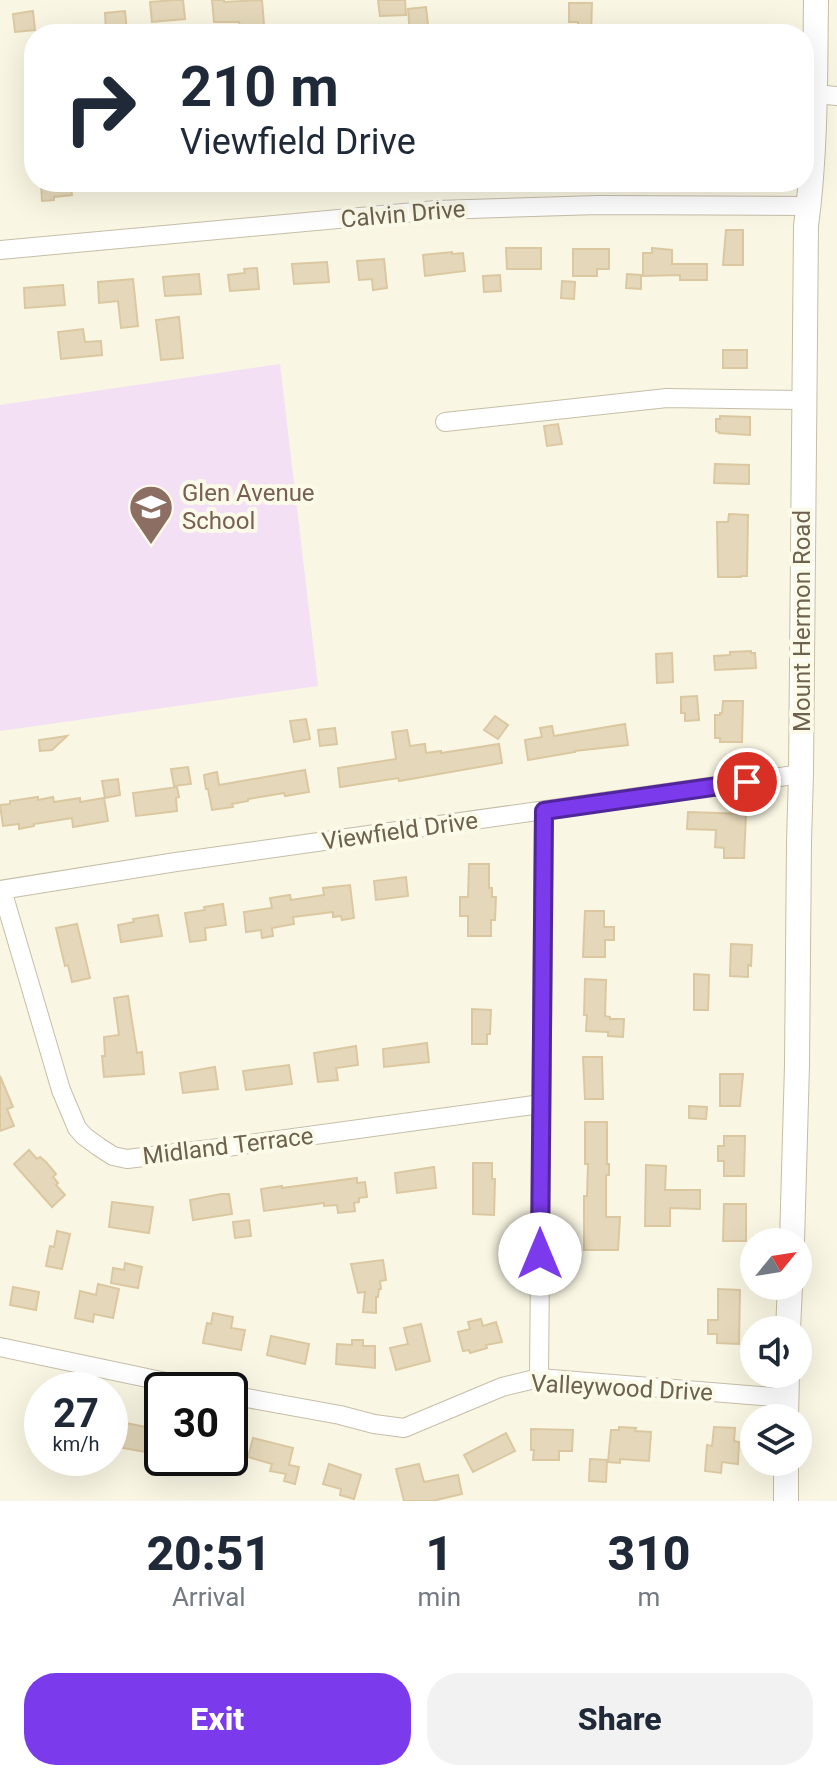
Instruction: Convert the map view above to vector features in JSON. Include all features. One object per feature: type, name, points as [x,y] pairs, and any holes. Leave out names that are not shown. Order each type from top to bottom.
[{"type":"main road","name":"Mount Hermon Road","points":[[814,169],[826,95],[816,0]]},
{"type":"main road","name":"Mount Hermon Road","points":[[792,1228],[801,774],[806,226],[810,192]]},
{"type":"main road","points":[[786,1476],[786,1501]]},
{"type":"street","name":"Calvin Drive","points":[[0,250],[436,210],[539,206],[808,206]]},
{"type":"street","points":[[445,422],[667,398],[803,400]]},
{"type":"street","name":"Viewfield Drive","points":[[1,890],[176,862],[801,774]]},
{"type":"street","points":[[539,1378],[544,811]]},
{"type":"street","name":"Midland Terrace","points":[[1,890],[61,1090],[77,1128],[113,1156],[127,1159],[227,1147],[541,1104]]},
{"type":"street","points":[[0,1347],[144,1377]]},
{"type":"street","name":"Valleywood Drive","points":[[248,1398],[404,1428],[502,1387],[539,1378],[786,1397]]},
{"type":"shaded area","name":"Glen Avenue School","points":[[280,364],[318,686],[0,731],[0,405]]},
{"type":"building","points":[[183,0],[185,19],[152,22],[150,2]]},
{"type":"building","points":[[212,0],[262,0],[264,24],[214,22]]},
{"type":"building","points":[[378,0],[405,0],[406,15],[380,16]]},
{"type":"building","points":[[569,3],[592,3],[591,24],[569,22]]},
{"type":"building","points":[[426,7],[428,24],[409,24],[408,9]]},
{"type":"building","points":[[33,11],[34,24],[24,24],[24,31],[15,32],[13,14]]},
{"type":"building","points":[[125,11],[126,24],[106,24],[105,13]]},
{"type":"building","points":[[42,192],[72,192],[72,195],[42,201]]},
{"type":"building","points":[[726,230],[743,230],[743,265],[723,265]]},
{"type":"building","points":[[506,248],[541,248],[541,269],[507,269]]},
{"type":"building","points":[[652,248],[672,250],[672,264],[707,264],[707,280],[680,280],[680,275],[643,276],[643,253],[652,253]]},
{"type":"building","points":[[573,249],[609,249],[609,269],[597,269],[597,276],[573,276]]},
{"type":"building","points":[[463,253],[465,271],[425,276],[423,255]]},
{"type":"building","points":[[384,259],[387,288],[373,290],[372,279],[359,280],[357,261]]},
{"type":"building","points":[[327,262],[329,282],[294,284],[292,264]]},
{"type":"building","points":[[257,268],[259,289],[230,291],[228,275]]},
{"type":"building","points":[[199,274],[201,294],[165,296],[163,277]]},
{"type":"building","points":[[627,274],[641,275],[641,289],[626,288]]},
{"type":"building","points":[[500,275],[501,291],[484,292],[483,276]]},
{"type":"building","points":[[133,279],[138,326],[121,328],[118,301],[99,303],[98,282]]},
{"type":"building","points":[[562,281],[575,282],[574,299],[561,298]]},
{"type":"building","points":[[63,285],[65,305],[25,308],[24,288]]},
{"type":"building","points":[[179,317],[183,358],[161,360],[156,320]]},
{"type":"building","points":[[83,329],[85,342],[101,341],[102,355],[61,359],[58,332]]},
{"type":"building","points":[[723,350],[747,350],[747,368],[723,368]]},
{"type":"building","points":[[720,416],[750,417],[750,435],[719,433],[716,431],[716,419]]},
{"type":"building","points":[[558,424],[562,444],[547,446],[544,426]]},
{"type":"building","points":[[715,464],[749,465],[749,484],[714,483]]},
{"type":"building","points":[[729,514],[748,515],[747,576],[718,577],[717,522],[728,522]]},
{"type":"building","points":[[672,653],[673,682],[657,683],[656,654]]},
{"type":"building","points":[[755,653],[756,668],[715,670],[714,656]]},
{"type":"building","points":[[697,696],[699,720],[685,721],[685,713],[681,713],[681,697]]},
{"type":"building","points":[[723,701],[743,701],[742,742],[720,742],[720,738],[715,738],[715,715],[722,713]]},
{"type":"building","points":[[495,716],[508,725],[498,739],[484,730]]},
{"type":"building","points":[[306,719],[310,739],[294,742],[290,721]]},
{"type":"building","points":[[625,724],[628,745],[528,760],[525,740],[542,737],[540,728],[552,726],[554,736]]},
{"type":"building","points":[[335,728],[337,744],[320,746],[318,730]]},
{"type":"building","points":[[407,730],[410,746],[425,744],[426,753],[499,744],[502,763],[399,781],[398,778],[340,787],[338,768],[396,759],[392,732]]},
{"type":"building","points":[[67,736],[52,750],[40,751],[39,740]]},
{"type":"building","points":[[188,767],[191,784],[174,786],[171,769]]},
{"type":"building","points":[[305,770],[309,792],[248,799],[232,804],[233,807],[212,810],[204,775],[217,772],[219,785]]},
{"type":"building","points":[[118,779],[120,795],[105,798],[102,781]]},
{"type":"building","points":[[177,787],[177,811],[136,816],[133,793]]},
{"type":"building","points":[[38,797],[38,800],[53,797],[54,802],[104,798],[108,821],[73,827],[72,818],[19,829],[19,824],[3,826],[0,805]]},
{"type":"building","points":[[688,812],[746,814],[744,858],[724,858],[724,848],[715,847],[716,830],[687,829]]},
{"type":"building","points":[[469,864],[489,864],[489,888],[492,888],[492,897],[496,897],[491,936],[468,936],[468,916],[460,916],[460,897],[468,897]]},
{"type":"building","points":[[406,877],[408,896],[376,900],[374,881]]},
{"type":"building","points":[[350,885],[354,918],[342,920],[341,916],[333,917],[333,912],[293,917],[294,924],[272,928],[273,936],[262,938],[261,930],[246,932],[244,912],[272,908],[270,898],[290,895],[291,900],[324,895],[323,888]]},
{"type":"building","points":[[223,904],[226,925],[205,928],[206,940],[190,942],[185,913]]},
{"type":"building","points":[[585,911],[604,911],[604,927],[614,927],[614,940],[605,940],[605,957],[583,957]]},
{"type":"building","points":[[158,915],[162,936],[121,942],[118,925]]},
{"type":"building","points":[[77,924],[90,978],[72,982],[56,928]]},
{"type":"building","points":[[731,944],[752,945],[748,977],[730,976]]},
{"type":"building","points":[[694,974],[709,975],[708,1010],[694,1010]]},
{"type":"building","points":[[585,979],[606,980],[605,1016],[624,1019],[623,1037],[608,1036],[608,1032],[586,1031]]},
{"type":"building","points":[[128,996],[137,1053],[142,1052],[144,1074],[104,1077],[104,1037],[119,1035],[114,998]]},
{"type":"building","points":[[472,1009],[491,1010],[487,1044],[472,1044]]},
{"type":"building","points":[[427,1043],[429,1062],[384,1067],[383,1049]]},
{"type":"building","points":[[356,1046],[358,1065],[336,1068],[338,1080],[318,1082],[314,1053]]},
{"type":"building","points":[[583,1057],[602,1057],[603,1099],[585,1099]]},
{"type":"building","points":[[289,1065],[292,1084],[246,1090],[243,1071]]},
{"type":"building","points":[[215,1067],[218,1089],[183,1093],[180,1073]]},
{"type":"building","points":[[720,1074],[743,1074],[740,1106],[720,1106]]},
{"type":"building","points":[[0,1076],[13,1107],[7,1109],[14,1126],[0,1131]]},
{"type":"building","points":[[689,1106],[707,1107],[706,1119],[689,1118]]},
{"type":"building","points":[[585,1122],[607,1122],[609,1175],[606,1175],[606,1217],[620,1217],[618,1250],[584,1250],[584,1196],[587,1196],[588,1164],[585,1164]]},
{"type":"building","points":[[724,1136],[745,1136],[744,1176],[724,1176],[724,1161],[718,1161],[718,1146],[724,1146]]},
{"type":"building","points":[[29,1150],[56,1174],[53,1177],[58,1183],[56,1185],[65,1195],[52,1207],[14,1164]]},
{"type":"building","points":[[473,1163],[492,1163],[494,1215],[473,1214]]},
{"type":"building","points":[[646,1165],[666,1166],[665,1190],[700,1190],[700,1209],[670,1208],[670,1226],[645,1226]]},
{"type":"building","points":[[434,1167],[436,1188],[397,1193],[395,1173]]},
{"type":"building","points":[[357,1178],[357,1183],[365,1182],[367,1197],[359,1198],[359,1202],[354,1203],[355,1211],[338,1213],[337,1205],[324,1206],[324,1203],[264,1211],[261,1189]]},
{"type":"building","points":[[229,1194],[232,1214],[193,1220],[190,1200]]},
{"type":"building","points":[[112,1202],[153,1207],[149,1233],[109,1227]]},
{"type":"building","points":[[724,1204],[746,1204],[746,1228],[740,1228],[740,1241],[723,1241]]},
{"type":"building","points":[[249,1220],[251,1236],[235,1238],[233,1222]]},
{"type":"building","points":[[57,1231],[70,1234],[62,1269],[46,1266]]},
{"type":"building","points":[[383,1260],[386,1280],[380,1281],[376,1313],[363,1312],[365,1292],[358,1293],[351,1264]]},
{"type":"building","points":[[125,1263],[142,1267],[138,1288],[111,1283],[113,1268],[124,1270]]},
{"type":"building","points":[[98,1284],[119,1289],[113,1318],[94,1314],[93,1322],[75,1318],[80,1291],[96,1295]]},
{"type":"building","points":[[13,1287],[39,1292],[36,1310],[10,1305]]},
{"type":"building","points":[[718,1289],[740,1290],[739,1344],[717,1343],[717,1334],[708,1334],[708,1320],[718,1320]]},
{"type":"building","points":[[213,1313],[233,1317],[231,1328],[245,1330],[241,1350],[203,1343],[207,1323],[211,1324]]},
{"type":"building","points":[[481,1319],[483,1326],[496,1322],[502,1342],[470,1353],[469,1350],[463,1351],[458,1332],[470,1329],[468,1322]]},
{"type":"building","points":[[421,1324],[430,1361],[396,1370],[390,1348],[408,1344],[404,1328]]},
{"type":"building","points":[[271,1336],[309,1344],[305,1364],[267,1355]]},
{"type":"building","points":[[352,1340],[363,1340],[363,1346],[375,1346],[375,1368],[336,1364],[337,1344],[352,1345]]},
{"type":"building","points":[[128,1423],[144,1427],[144,1452],[128,1449]]},
{"type":"building","points":[[619,1427],[651,1432],[649,1461],[620,1459],[620,1463],[608,1462],[611,1430],[619,1430]]},
{"type":"building","points":[[714,1427],[735,1428],[734,1441],[739,1442],[738,1464],[722,1462],[721,1473],[705,1471],[707,1445],[712,1446]]},
{"type":"building","points":[[531,1429],[573,1430],[572,1451],[559,1451],[559,1460],[533,1460]]},
{"type":"building","points":[[506,1433],[515,1451],[473,1472],[464,1455]]},
{"type":"building","points":[[253,1438],[293,1448],[289,1465],[299,1467],[295,1484],[284,1481],[286,1474],[270,1471],[272,1464],[248,1457]]},
{"type":"building","points":[[590,1459],[607,1460],[606,1482],[589,1481]]},
{"type":"building","points":[[329,1464],[361,1475],[354,1499],[340,1495],[341,1489],[323,1484]]},
{"type":"building","points":[[419,1464],[424,1482],[458,1475],[462,1494],[432,1501],[404,1501],[396,1469]]},
{"type":"place","name":"Glen Avenue School","points":[[151,546]]},
{"type":"route","points":[[540,1254],[544,811],[747,782]]}]
